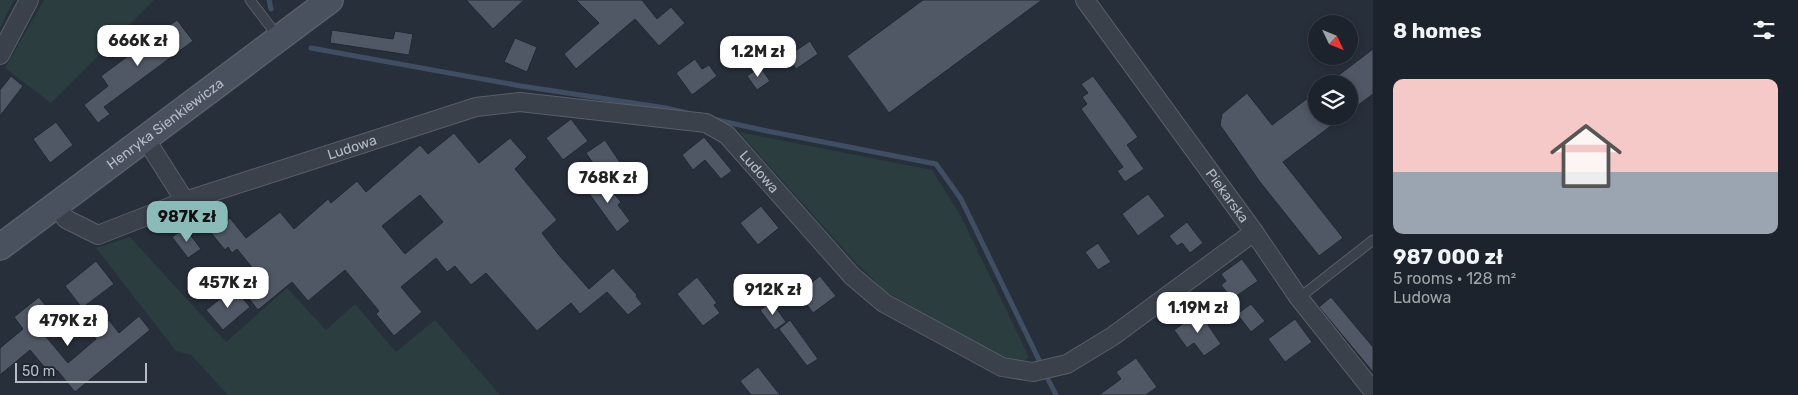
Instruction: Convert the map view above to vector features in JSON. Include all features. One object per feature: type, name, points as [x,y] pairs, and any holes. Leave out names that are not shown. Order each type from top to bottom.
[{"type":"main road","name":"Henryka Sienkiewicza","points":[[0,246],[330,0]]},
{"type":"street","points":[[0,55],[29,0]]},
{"type":"street","name":"Piekarska","points":[[1085,0],[1254,232],[1299,298],[1373,391]]},
{"type":"street","name":"Ludowa","points":[[56,204],[66,219],[98,234],[185,201],[476,107],[520,102],[706,123],[728,135],[852,276],[884,303],[1002,367],[1033,372],[1067,364],[1114,336],[1254,232]]},
{"type":"street","points":[[145,138],[185,201]]},
{"type":"lane","points":[[250,0],[279,38]]},
{"type":"lane","points":[[1299,298],[1373,240]]},
{"type":"shaded area","points":[[0,0],[14,0],[0,28]]},
{"type":"shaded area","points":[[44,0],[154,0],[51,103],[5,68]]},
{"type":"shaded area","points":[[739,132],[932,170],[961,216],[1029,357],[1023,362],[1001,358],[885,291],[857,264]]},
{"type":"shaded area","points":[[130,237],[226,342],[287,288],[326,330],[355,304],[396,352],[435,320],[500,395],[228,395],[191,355],[176,351],[96,248]]},
{"type":"building","points":[[466,0],[524,0],[493,29]]},
{"type":"building","points":[[576,0],[642,0],[657,19],[671,7],[685,23],[659,46],[635,19],[576,69],[564,54],[599,23]]},
{"type":"building","points":[[923,0],[1042,0],[889,113],[847,56]]},
{"type":"building","points":[[177,20],[193,41],[104,107],[110,114],[98,123],[84,105],[108,86],[101,76]]},
{"type":"building","points":[[332,30],[393,39],[395,31],[413,34],[409,55],[330,43]]},
{"type":"building","points":[[515,38],[537,47],[527,72],[504,62]]},
{"type":"building","points":[[810,41],[818,54],[796,69],[788,56]]},
{"type":"building","points":[[1373,49],[1373,94],[1358,105],[1358,75],[1339,75],[1352,65],[1358,65],[1358,60]]},
{"type":"building","points":[[695,59],[702,69],[709,65],[717,76],[692,95],[676,73]]},
{"type":"building","points":[[760,67],[770,81],[757,90],[747,76]]},
{"type":"building","points":[[11,76],[23,86],[0,116],[0,90]]},
{"type":"building","points":[[1093,76],[1138,137],[1127,145],[1144,169],[1125,182],[1117,171],[1123,167],[1081,109],[1087,104],[1082,97],[1088,93],[1081,84]]},
{"type":"building","points":[[1247,93],[1272,125],[1308,98],[1308,125],[1332,125],[1283,162],[1343,238],[1319,256],[1260,182],[1220,125],[1222,114]]},
{"type":"building","points":[[571,119],[588,141],[563,160],[546,138]]},
{"type":"building","points":[[56,122],[73,145],[50,163],[33,139]]},
{"type":"building","points":[[454,133],[479,163],[510,138],[527,157],[515,169],[557,220],[542,233],[558,254],[589,289],[613,268],[637,295],[642,304],[628,315],[607,292],[580,314],[571,303],[537,331],[486,273],[471,285],[455,266],[447,272],[436,258],[401,287],[422,312],[394,336],[376,314],[379,311],[345,270],[308,301],[292,282],[258,310],[246,295],[263,281],[237,249],[232,253],[228,247],[225,250],[211,233],[230,218],[246,238],[280,212],[294,229],[328,199],[331,203],[357,181],[366,192],[420,145],[428,154]],"holes":[[[420,195],[443,222],[405,254],[382,226]]]},
{"type":"building","points":[[704,137],[732,171],[721,179],[705,160],[693,170],[682,155]]},
{"type":"building","points":[[605,140],[625,170],[607,183],[586,153]]},
{"type":"building","points":[[600,177],[621,202],[618,205],[630,221],[617,232],[585,188]]},
{"type":"building","points":[[1148,194],[1165,216],[1138,236],[1122,214]]},
{"type":"building","points":[[761,206],[779,228],[758,245],[740,223]]},
{"type":"building","points":[[1187,222],[1203,243],[1190,253],[1182,243],[1177,246],[1169,236]]},
{"type":"building","points":[[185,228],[201,249],[188,258],[172,237]]},
{"type":"building","points":[[1098,243],[1111,262],[1098,270],[1085,252]]},
{"type":"building","points":[[1242,259],[1258,281],[1232,299],[1221,285],[1226,281],[1221,274]]},
{"type":"building","points":[[96,261],[114,284],[82,308],[65,286]]},
{"type":"building","points":[[820,276],[836,296],[813,313],[805,302],[809,299],[802,290]]},
{"type":"building","points":[[697,277],[717,303],[714,305],[720,313],[703,326],[677,294]]},
{"type":"building","points":[[234,288],[250,307],[223,330],[206,310]]},
{"type":"building","points":[[39,297],[52,314],[37,326],[68,363],[96,339],[92,334],[109,320],[119,333],[139,316],[150,330],[75,392],[57,370],[51,375],[30,350],[0,375],[0,348],[23,329],[14,317]]},
{"type":"building","points":[[1331,297],[1373,347],[1373,372],[1319,307]]},
{"type":"building","points":[[772,302],[786,322],[775,330],[760,310]]},
{"type":"building","points":[[1251,304],[1265,321],[1251,332],[1237,314]]},
{"type":"building","points":[[1202,310],[1211,323],[1208,325],[1221,344],[1204,356],[1194,343],[1187,348],[1174,330]]},
{"type":"building","points":[[1295,319],[1312,342],[1285,362],[1268,339]]},
{"type":"building","points":[[790,320],[818,359],[807,366],[779,329]]},
{"type":"building","points":[[1136,358],[1157,387],[1146,395],[1099,395],[1121,379],[1116,372]]},
{"type":"building","points":[[758,367],[780,395],[751,395],[740,381]]},
{"type":"waterway","points":[[269,0],[271,9]]},
{"type":"waterway","points":[[311,48],[521,86],[666,108],[687,113]]},
{"type":"waterway","points":[[712,119],[936,164],[961,199],[1039,360]]},
{"type":"waterway","points":[[1048,379],[1056,395]]}]
